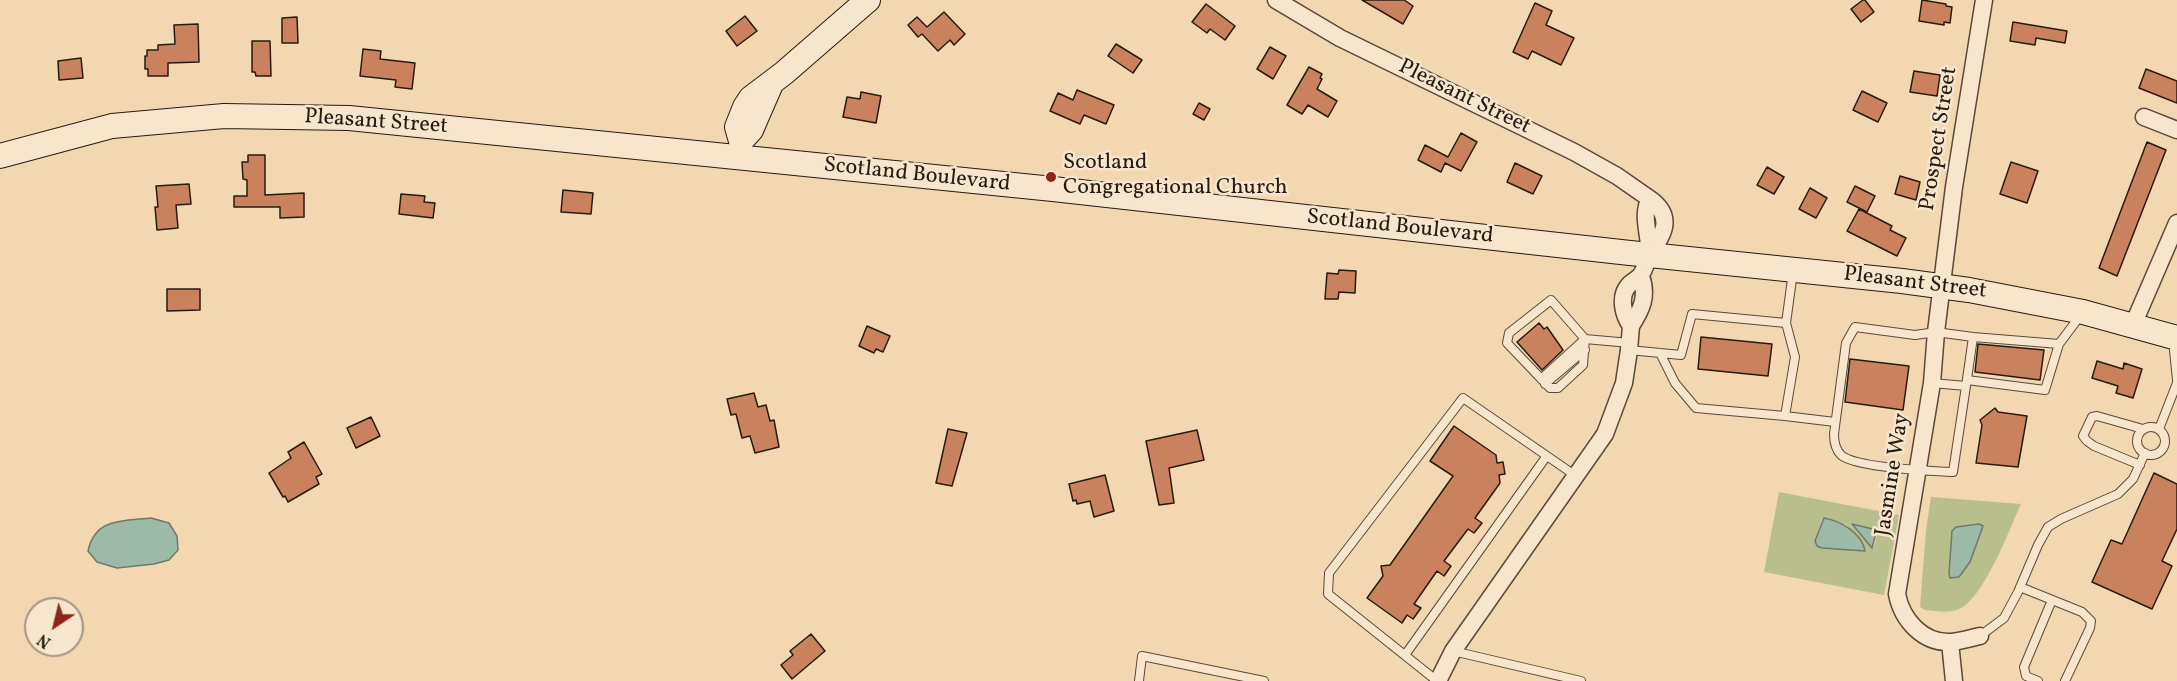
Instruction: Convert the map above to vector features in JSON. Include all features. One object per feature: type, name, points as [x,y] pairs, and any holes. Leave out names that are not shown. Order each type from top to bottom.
[{"type":"main road","points":[[739,150],[737,127],[745,107],[759,90],[771,84],[868,0]]},
{"type":"main road","name":"Pleasant Street","points":[[0,156],[111,126],[224,116],[349,118],[739,150]]},
{"type":"main road","name":"Scotland Boulevard","points":[[739,150],[1645,266]]},
{"type":"main road","name":"Pleasant Street","points":[[1645,266],[1793,270],[1942,286],[2083,312],[2175,337]]},
{"type":"street","name":"Pleasant Street","points":[[1276,0],[1340,38],[1581,156],[1617,176],[1657,204],[1663,213],[1664,233],[1645,266]]},
{"type":"street","name":"Prospect Street","points":[[1942,286],[1954,187],[1984,0]]},
{"type":"street","points":[[2144,117],[2177,130]]},
{"type":"street","points":[[2133,325],[2177,223]]},
{"type":"street","points":[[1438,681],[1453,651],[1605,434],[1624,383],[1630,340],[1624,314],[1624,295],[1628,286],[1645,266]]},
{"type":"street","name":"Jasmine Way","points":[[1942,286],[1932,383],[1898,594],[1899,605],[1911,625],[1922,634],[1935,639],[1950,642],[1980,636]]},
{"type":"street","points":[[1950,642],[1954,681]]},
{"type":"lane","points":[[1785,416],[1795,357],[1786,323],[1793,270]]},
{"type":"lane","points":[[1551,300],[1585,339],[1583,365],[1558,388],[1550,388],[1507,343],[1509,333],[1551,300]]},
{"type":"lane","points":[[1932,383],[1967,383],[2045,390],[2059,344],[2083,312]]},
{"type":"lane","points":[[1543,381],[1585,339],[1630,340],[1660,353],[1681,355],[1692,314],[1786,323]]},
{"type":"lane","points":[[1973,337],[1953,472],[1918,471],[1850,461],[1840,454],[1834,443],[1835,422],[1846,343],[1855,327],[1916,335],[1936,332],[2059,344]]},
{"type":"lane","points":[[2159,429],[2177,382],[2175,337]]},
{"type":"lane","points":[[1660,353],[1675,383],[1696,408],[1835,422]]},
{"type":"lane","points":[[1438,681],[1328,594],[1329,573],[1463,399],[1576,476]]},
{"type":"lane","points":[[2140,465],[2094,446],[2083,436],[2092,417],[2097,416],[2143,429],[2154,427],[2163,434],[2165,441],[2158,453],[2145,453],[2139,448],[2138,435],[2143,429]]},
{"type":"lane","points":[[1980,636],[2004,618],[2048,527],[2118,494],[2129,485],[2145,453]]},
{"type":"lane","points":[[1405,656],[1546,457]]},
{"type":"lane","points":[[2020,587],[2082,612],[2091,621],[2090,628],[2065,681]]},
{"type":"lane","points":[[2038,681],[2026,676],[2024,668],[2052,600]]},
{"type":"lane","points":[[1453,651],[1581,681]]},
{"type":"lane","points":[[1139,681],[1142,656],[1264,681]]},
{"type":"green space","points":[[1779,492],[1899,515],[1884,595],[1764,572]],"holes":[[[1827,518],[1847,525],[1864,551],[1817,546],[1815,541],[1822,520]],[[1852,524],[1878,532],[1874,547],[1871,547]]]},
{"type":"green space","points":[[1931,497],[2021,504],[2003,545],[1979,590],[1970,601],[1957,610],[1948,612],[1925,610],[1920,607]],"holes":[[[1979,524],[1949,573],[1950,554],[1956,527]]]},
{"type":"shaded area","points":[[151,518],[169,523],[177,536],[178,550],[169,560],[117,568],[97,562],[88,551],[97,532],[103,527],[120,521]]},
{"type":"shaded area","points":[[1824,518],[1837,522],[1855,533],[1865,551],[1817,546],[1815,541]]},
{"type":"shaded area","points":[[1852,524],[1877,530],[1872,548]]},
{"type":"shaded area","points":[[1979,524],[1983,526],[1970,562],[1959,577],[1950,578],[1952,531],[1956,527]]},
{"type":"building","points":[[1362,0],[1404,0],[1413,6],[1403,24]]},
{"type":"building","points":[[1863,0],[1874,12],[1861,22],[1851,9]]},
{"type":"building","points":[[1922,0],[1952,7],[1950,23],[1944,22],[1944,25],[1919,21]]},
{"type":"building","points":[[1535,3],[1552,11],[1546,25],[1574,38],[1561,65],[1532,51],[1528,59],[1513,52]]},
{"type":"building","points":[[1206,4],[1235,26],[1225,40],[1210,29],[1207,33],[1192,22]]},
{"type":"building","points":[[944,12],[965,34],[954,45],[950,40],[938,51],[922,34],[918,37],[908,25],[917,17],[927,27]]},
{"type":"building","points":[[745,16],[757,31],[737,46],[726,31]]},
{"type":"building","points":[[297,17],[298,43],[282,43],[282,18]]},
{"type":"building","points":[[2013,22],[2067,31],[2065,43],[2036,38],[2035,45],[2010,41]]},
{"type":"building","points":[[198,24],[199,62],[168,63],[168,76],[148,76],[148,69],[145,69],[147,50],[158,50],[158,45],[175,44],[174,25]]},
{"type":"building","points":[[252,41],[270,41],[271,76],[256,76],[255,72],[252,72]]},
{"type":"building","points":[[1116,44],[1142,60],[1133,73],[1108,56]]},
{"type":"building","points":[[1270,47],[1286,56],[1273,79],[1257,69]]},
{"type":"building","points":[[363,49],[381,51],[380,59],[415,63],[412,89],[395,87],[396,80],[360,76]]},
{"type":"building","points":[[81,58],[83,78],[59,80],[58,61]]},
{"type":"building","points":[[1309,67],[1322,74],[1317,89],[1337,101],[1328,117],[1308,105],[1302,114],[1287,105]]},
{"type":"building","points":[[2146,69],[2177,81],[2177,103],[2139,88]]},
{"type":"building","points":[[1914,71],[1940,75],[1937,96],[1910,92]]},
{"type":"building","points":[[1077,90],[1114,105],[1106,124],[1084,115],[1080,124],[1050,111],[1058,93],[1073,100]]},
{"type":"building","points":[[1862,91],[1887,103],[1878,122],[1853,110]]},
{"type":"building","points":[[861,92],[881,96],[876,123],[843,117],[847,97],[860,99]]},
{"type":"building","points":[[1199,103],[1210,109],[1204,120],[1193,114]]},
{"type":"building","points":[[1461,133],[1477,142],[1461,171],[1445,163],[1441,172],[1418,160],[1425,145],[1448,157]]},
{"type":"building","points":[[2147,142],[2166,150],[2117,276],[2099,268]]},
{"type":"building","points":[[248,155],[265,155],[265,195],[304,193],[304,217],[280,218],[280,207],[234,207],[234,196],[247,196],[247,180],[243,179],[242,162],[248,162]]},
{"type":"building","points":[[2011,162],[2038,171],[2027,203],[2000,194]]},
{"type":"building","points":[[1515,163],[1542,176],[1533,194],[1507,182]]},
{"type":"building","points":[[1767,167],[1784,177],[1774,194],[1757,185]]},
{"type":"building","points":[[1900,176],[1920,182],[1916,200],[1895,194]]},
{"type":"building","points":[[189,184],[191,204],[176,205],[178,228],[157,230],[156,186]]},
{"type":"building","points":[[1855,186],[1875,196],[1867,212],[1847,202]]},
{"type":"building","points":[[1810,188],[1827,198],[1816,218],[1799,209]]},
{"type":"building","points":[[563,190],[593,193],[591,214],[561,212]]},
{"type":"building","points":[[401,194],[425,196],[424,202],[435,203],[433,218],[399,214]]},
{"type":"building","points":[[1859,209],[1892,226],[1890,230],[1906,238],[1897,256],[1847,231]]},
{"type":"building","points":[[1339,270],[1356,271],[1355,293],[1339,292],[1338,299],[1325,299],[1327,273],[1338,274]]},
{"type":"building","points":[[167,289],[200,289],[200,310],[167,311]]},
{"type":"building","points":[[1539,323],[1544,329],[1547,327],[1563,350],[1542,370],[1517,342]]},
{"type":"building","points":[[867,326],[890,336],[883,352],[876,349],[874,353],[859,346]]},
{"type":"building","points":[[1701,337],[1772,344],[1768,376],[1698,369]]},
{"type":"building","points":[[1978,344],[2044,350],[2040,380],[1975,372]]},
{"type":"building","points":[[1850,359],[1909,366],[1903,410],[1845,402]]},
{"type":"building","points":[[2097,361],[2123,369],[2124,363],[2142,369],[2133,398],[2116,393],[2118,386],[2092,378]]},
{"type":"building","points":[[754,393],[758,407],[766,405],[770,421],[774,420],[779,447],[755,453],[750,436],[742,438],[736,414],[731,415],[727,399]]},
{"type":"building","points":[[1995,408],[1998,412],[2027,416],[2018,467],[1976,463],[1982,425],[1980,420]]},
{"type":"building","points":[[371,417],[380,436],[356,448],[347,428]]},
{"type":"building","points":[[1454,426],[1496,455],[1497,463],[1503,462],[1505,474],[1499,475],[1500,483],[1475,518],[1482,523],[1474,533],[1468,529],[1444,561],[1451,566],[1444,576],[1437,571],[1414,604],[1421,608],[1413,619],[1407,615],[1402,623],[1367,598],[1383,576],[1381,566],[1390,565],[1453,476],[1430,461]]},
{"type":"building","points":[[948,429],[967,433],[952,486],[936,483]]},
{"type":"building","points":[[1197,430],[1204,460],[1169,468],[1174,503],[1159,505],[1146,441]]},
{"type":"building","points":[[304,442],[322,474],[316,477],[319,484],[288,502],[269,473],[291,458],[288,452]]},
{"type":"building","points":[[2154,473],[2177,484],[2177,529],[2162,561],[2172,566],[2152,609],[2092,582],[2111,540],[2122,544]]},
{"type":"building","points":[[1105,475],[1114,511],[1094,517],[1090,501],[1077,504],[1076,500],[1073,501],[1069,484]]},
{"type":"building","points":[[811,634],[825,651],[792,679],[781,665],[793,655],[790,651]]},
{"type":"place","name":"Scotland Congregational Church","points":[[1051,177]]}]
